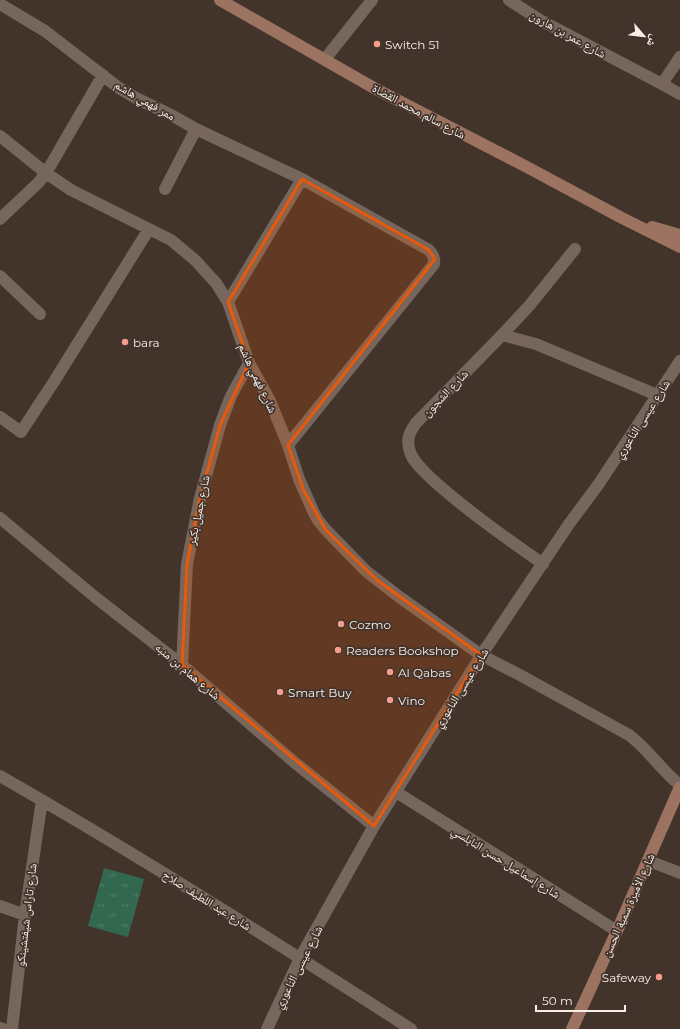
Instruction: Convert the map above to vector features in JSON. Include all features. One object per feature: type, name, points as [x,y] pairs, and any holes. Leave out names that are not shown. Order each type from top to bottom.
[{"type":"street","name":"شارع سالم محمد القضاة","points":[[220,0],[374,88],[526,166],[622,218],[680,246]]},
{"type":"street","points":[[325,59],[372,0]]},
{"type":"street","name":"شارع عمر بن هارون","points":[[508,0],[540,20],[680,94]]},
{"type":"street","name":"ممر فهمي هاشم","points":[[0,4],[45,31],[119,88],[136,98],[196,129],[302,179],[429,250],[435,259],[434,264],[288,445]]},
{"type":"street","points":[[662,84],[680,57]]},
{"type":"street","points":[[0,218],[38,183],[46,173],[103,75]]},
{"type":"street","points":[[165,189],[196,129]]},
{"type":"street","name":"شارع فهمي هاشم","points":[[0,136],[46,173],[71,190],[171,240],[188,254],[216,283],[228,302],[249,363],[270,401],[288,445],[304,491],[318,520],[346,551],[377,580],[481,656],[518,674],[629,735],[637,741],[680,786]]},
{"type":"street","points":[[228,302],[302,179]]},
{"type":"street","name":"شارع سالم محمد القضاة","points":[[622,218],[680,235]]},
{"type":"street","points":[[0,417],[21,432],[60,374],[149,229]]},
{"type":"street","points":[[575,249],[529,306],[502,335],[536,344],[657,395]]},
{"type":"street","points":[[0,276],[40,314]]},
{"type":"street","name":"شارع الشجون","points":[[502,335],[416,423],[410,432],[407,442],[410,453],[418,465],[444,490],[498,532],[543,564]]},
{"type":"street","name":"شارع عيسى الناعوري","points":[[267,1029],[300,958],[374,826],[481,656],[598,485],[680,361]]},
{"type":"street","name":"شارع جميل بكير","points":[[182,665],[188,564],[200,498],[220,425],[232,396],[249,363]]},
{"type":"street","name":"شارع همام بن منبه","points":[[0,518],[95,597],[182,665],[294,762],[374,826]]},
{"type":"street","name":"شارع عبد اللطيف صلاح","points":[[0,776],[42,800],[300,958],[411,1029]]},
{"type":"street","name":"شارع الأميرة سمية الحسن","points":[[575,1027],[680,786]]},
{"type":"street","name":"شارع إسماعيل حسن النابلسي","points":[[396,792],[617,931]]},
{"type":"street","name":"شارع تاراس شيفتشينكو","points":[[12,1029],[25,915],[42,800]]},
{"type":"street","points":[[649,860],[680,873]]},
{"type":"street","points":[[0,906],[25,915]]},
{"type":"highlighted area","points":[[302,179],[429,250],[435,259],[288,445],[304,491],[326,530],[377,580],[481,655],[374,826],[182,665],[187,564],[200,498],[220,425],[249,363],[228,302]]},
{"type":"green space","points":[[104,868],[144,879],[128,937],[88,926]]},
{"type":"place","name":"Switch 51","points":[[377,44]]},
{"type":"place","name":"bara","points":[[125,342]]},
{"type":"place","name":"Cozmo","points":[[341,624]]},
{"type":"place","name":"Readers Bookshop","points":[[338,650]]},
{"type":"place","name":"Al Qabas","points":[[390,672]]},
{"type":"place","name":"Smart Buy","points":[[280,692]]},
{"type":"place","name":"Vino","points":[[390,700]]},
{"type":"place","name":"Safeway","points":[[659,977]]}]
